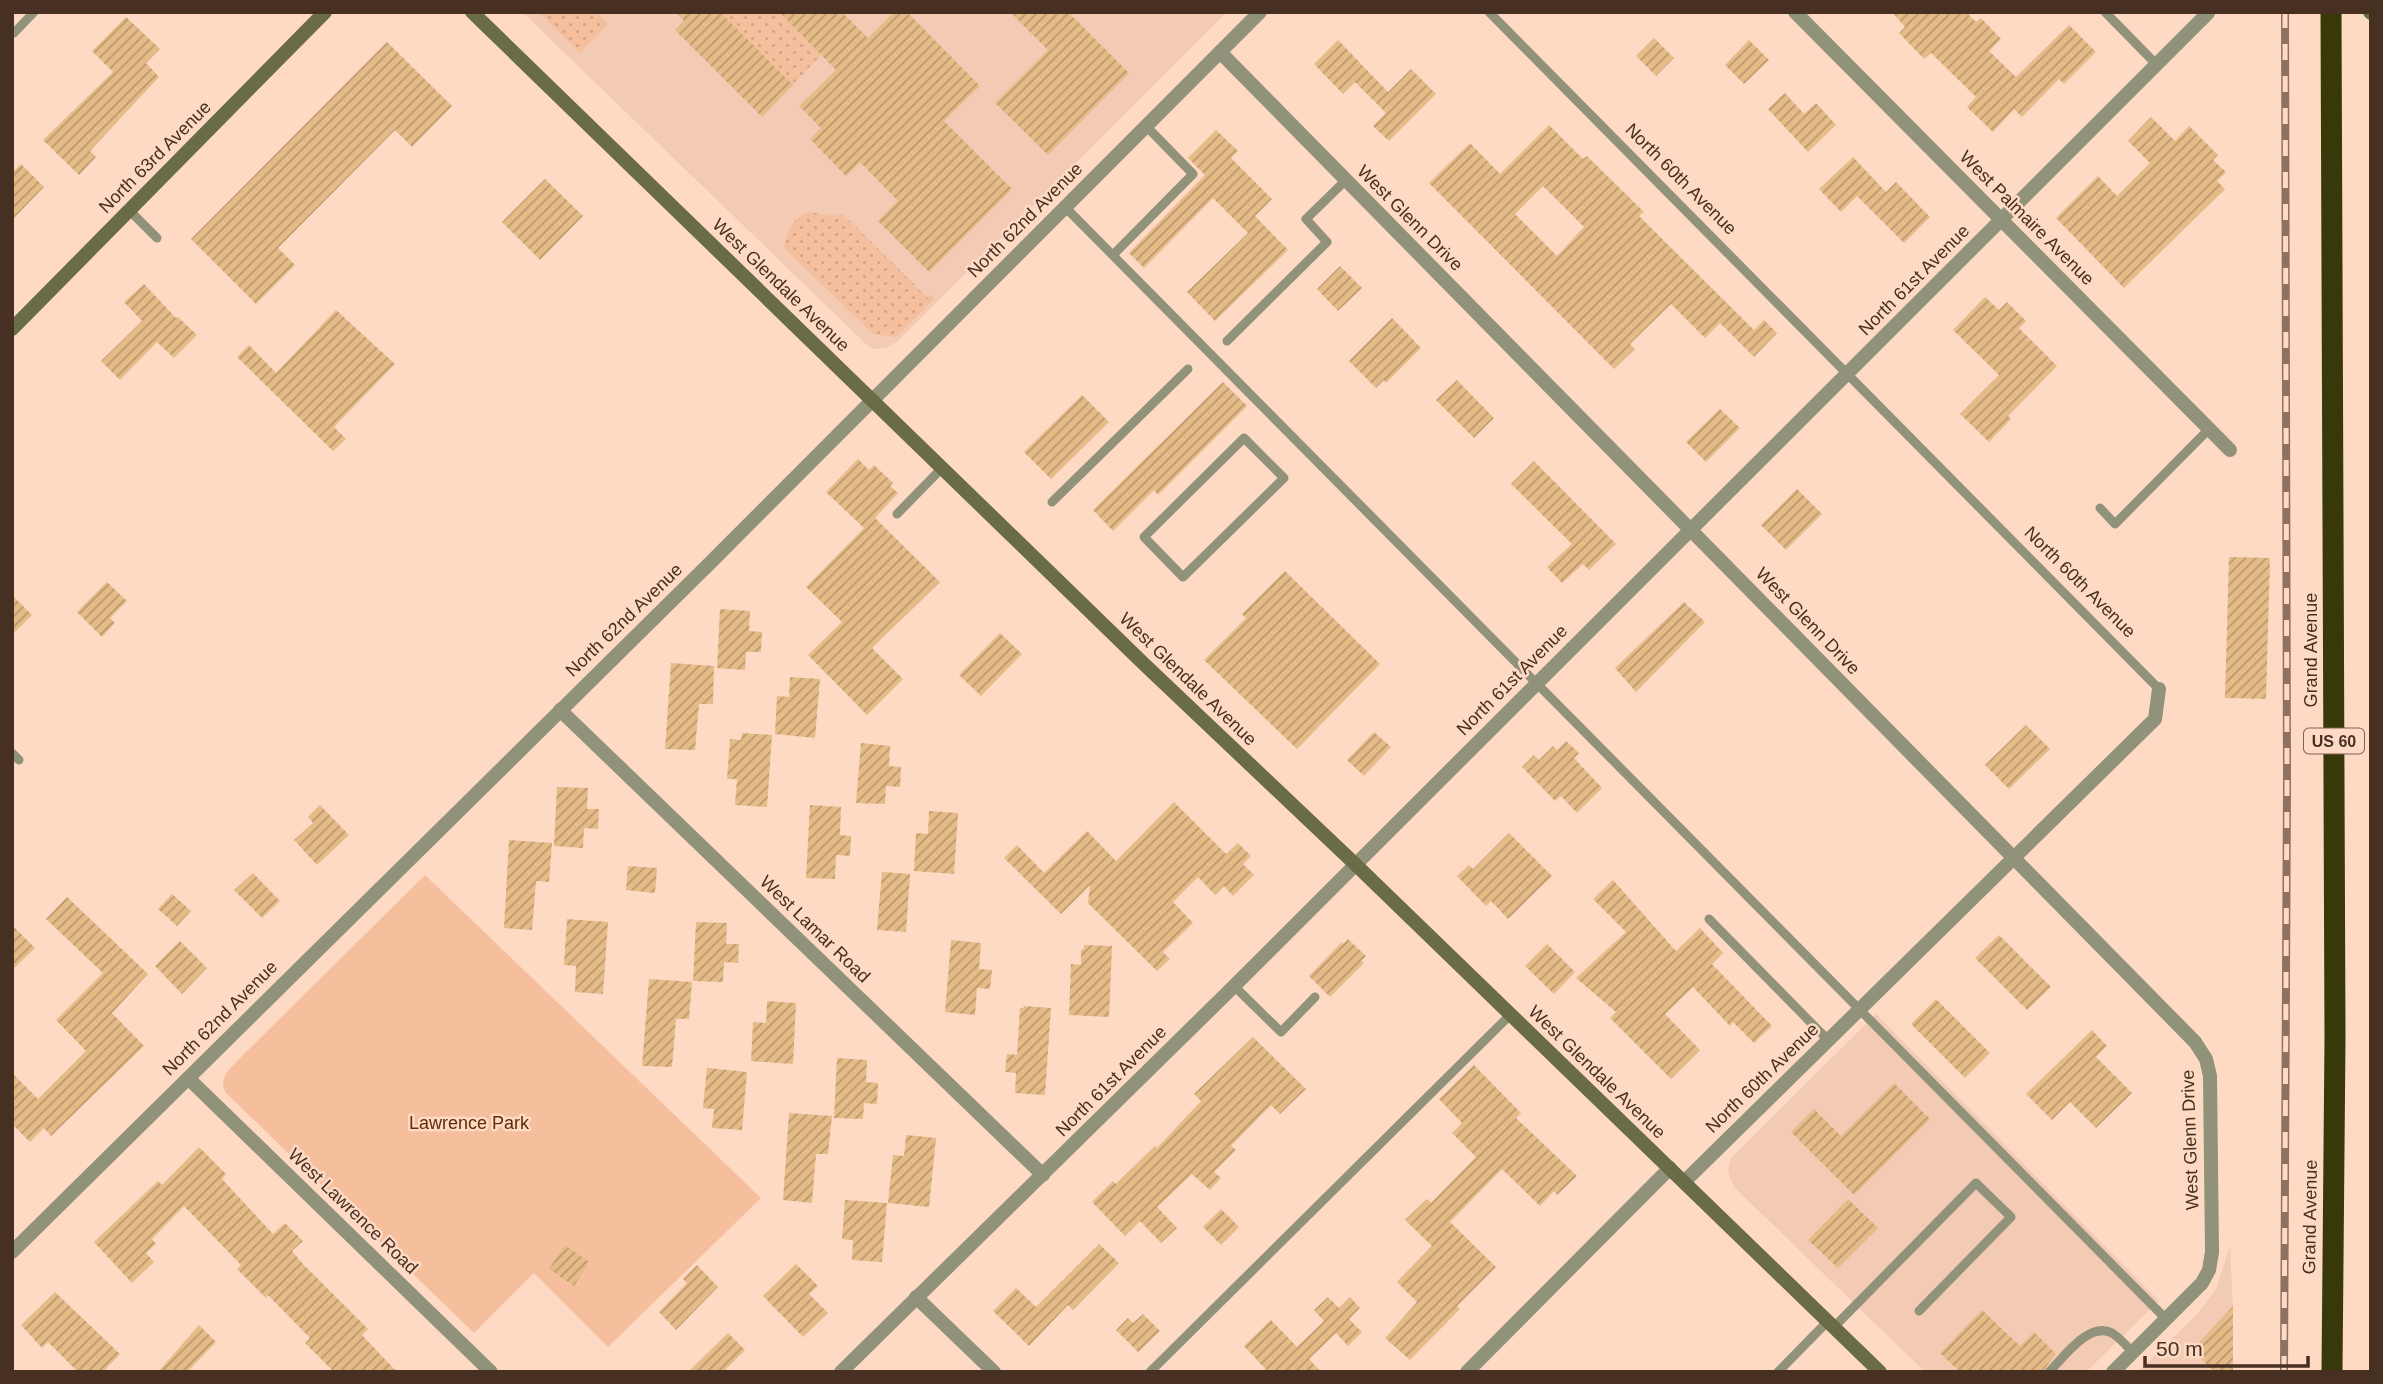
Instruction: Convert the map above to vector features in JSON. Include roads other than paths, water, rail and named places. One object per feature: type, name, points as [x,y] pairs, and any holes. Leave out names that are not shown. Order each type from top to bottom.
[{"type":"highway","name":"Grand Avenue","points":[[2331,12],[2335,996],[2332,1372]]},
{"type":"main road","name":"North 63rd Avenue","points":[[12,329],[325,12]]},
{"type":"main road","name":"West Glendale Avenue","points":[[472,12],[1144,665],[1355,864],[1880,1372]]},
{"type":"street","name":"North 62nd Avenue","points":[[12,1252],[873,400],[1260,12]]},
{"type":"street","name":"West Palmaire Avenue","points":[[1795,12],[2230,450]]},
{"type":"street","name":"North 61st Avenue","points":[[841,1372],[1234,986],[2208,13]]},
{"type":"street","name":"West Glenn Drive","points":[[1220,52],[2195,1042],[2206,1059],[2210,1076],[2212,1252],[2209,1270],[2202,1283],[2167,1320]]},
{"type":"street","name":"North 60th Avenue","points":[[1684,1182],[2155,719],[2159,690]]},
{"type":"street","name":"West Lamar Road","points":[[559,710],[1043,1175]]},
{"type":"street","name":"West Lawrence Road","points":[[188,1078],[491,1372]]},
{"type":"street","points":[[1467,1372],[1670,1168]]},
{"type":"street","points":[[916,1297],[994,1372]]},
{"type":"street","points":[[2113,1372],[2167,1320]]},
{"type":"lane","points":[[14,33],[34,12]]},
{"type":"lane","name":"North 60th Avenue","points":[[1489,12],[2159,690]]},
{"type":"lane","points":[[2105,12],[2157,65]]},
{"type":"lane","points":[[1113,255],[1193,174],[1146,126]]},
{"type":"lane","points":[[1227,341],[1327,242],[1306,219],[1346,180]]},
{"type":"lane","points":[[1065,207],[2167,1320]]},
{"type":"lane","points":[[130,211],[157,238]]},
{"type":"lane","points":[[1052,502],[1188,369]]},
{"type":"lane","points":[[2100,508],[2115,524],[2209,429]]},
{"type":"lane","points":[[1244,438],[1284,478],[1183,577],[1144,537],[1244,438]]},
{"type":"lane","points":[[897,514],[942,468]]},
{"type":"lane","points":[[1709,919],[1828,1040]]},
{"type":"lane","points":[[1234,986],[1281,1032],[1315,997]]},
{"type":"lane","points":[[1150,1372],[1510,1015]]},
{"type":"lane","points":[[1778,1372],[1976,1183],[2011,1217],[1919,1311]]},
{"type":"lane","points":[[2049,1372],[2091,1332],[2103,1330],[2115,1335],[2133,1353]]},
{"type":"railway","points":[[2284,1372],[2287,783],[2285,12]]},
{"type":"park label","name":"Lawrence Park","points":[[469,1123]]}]
